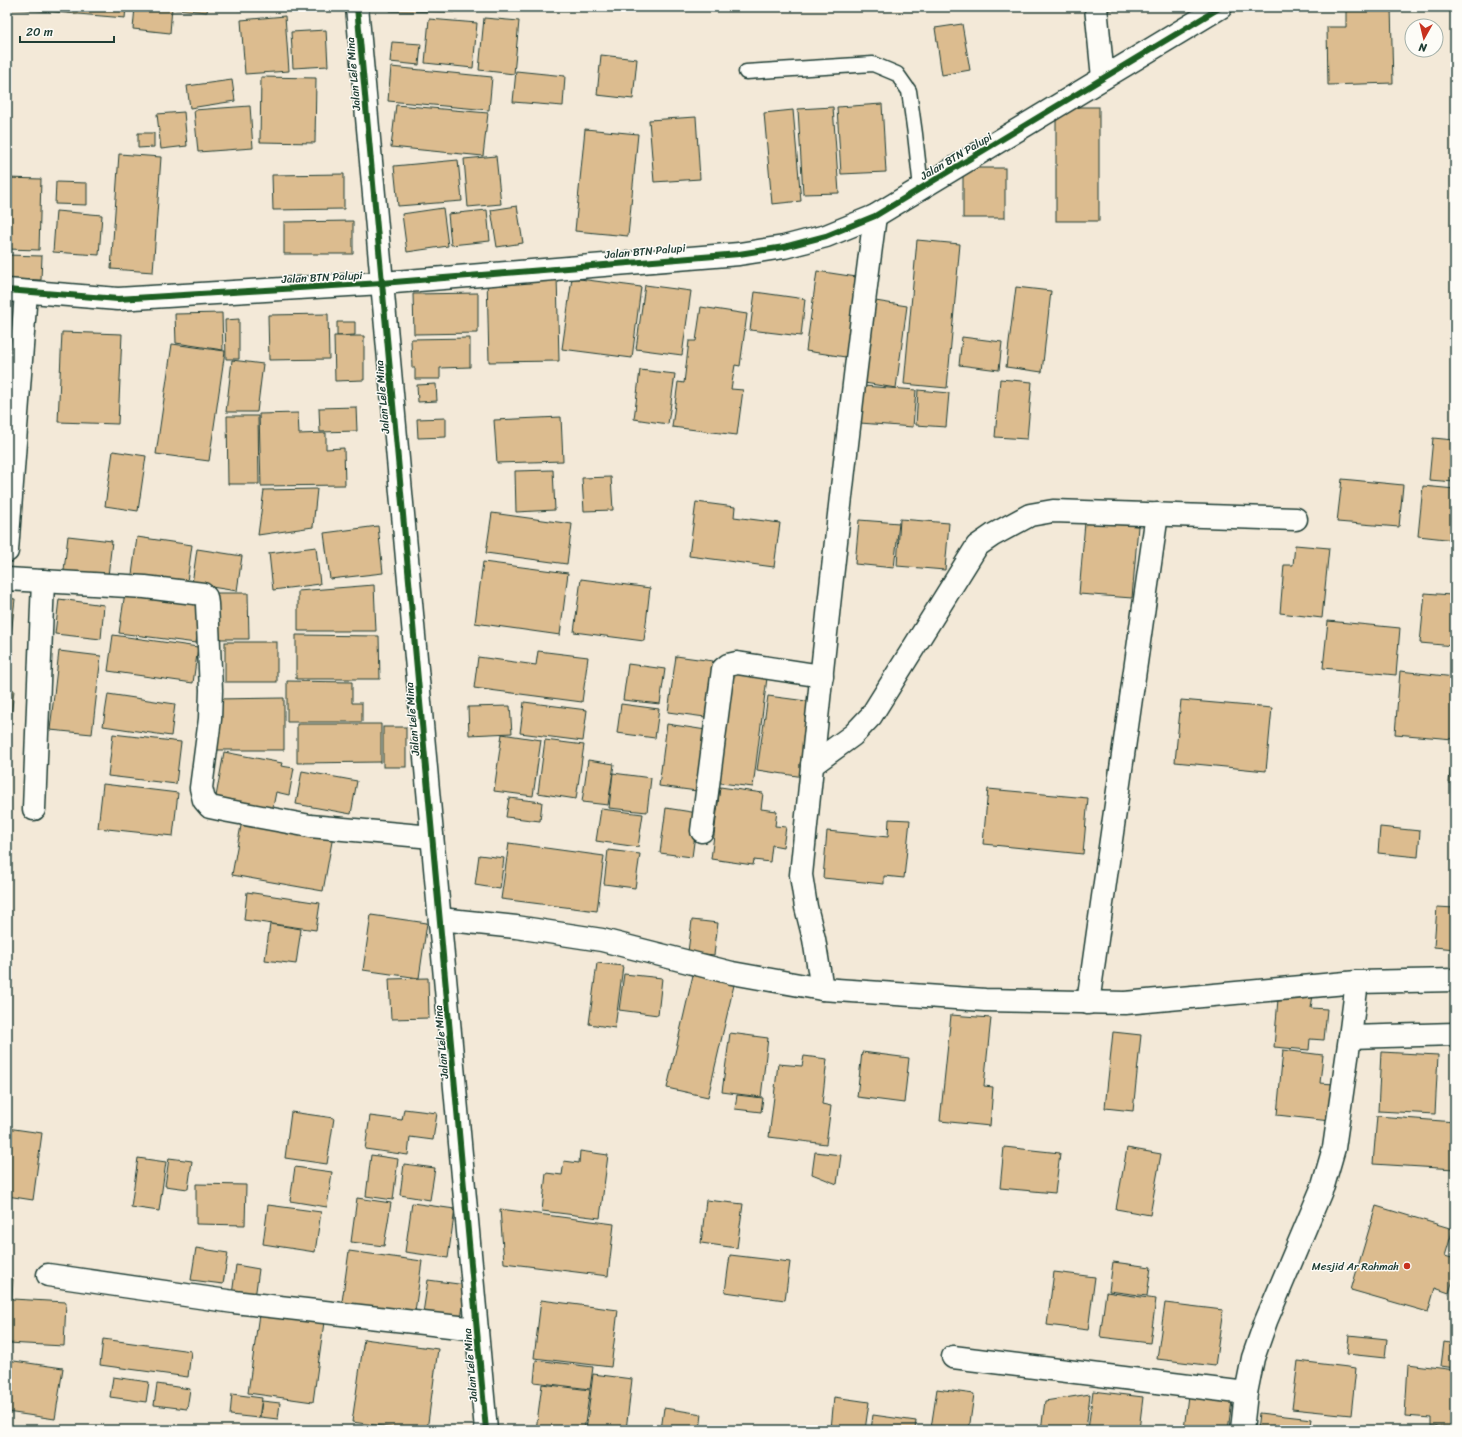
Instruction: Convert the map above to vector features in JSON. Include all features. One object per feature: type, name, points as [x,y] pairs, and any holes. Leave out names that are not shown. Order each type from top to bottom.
[{"type":"street","name":"Jalan Lele Mina","points":[[358,7],[486,1430]]},
{"type":"street","points":[[1096,7],[1103,78]]},
{"type":"street","name":"Jalan BTN Palupi","points":[[16,291],[118,299],[382,283],[739,254],[784,247],[826,236],[874,216],[1221,7]]},
{"type":"street","points":[[822,989],[801,875],[857,352],[874,216]]},
{"type":"street","points":[[7,551],[16,291]]},
{"type":"street","points":[[812,765],[852,735],[871,716],[977,546],[993,535],[1030,515],[1053,510],[1296,519]]},
{"type":"street","points":[[1088,1002],[1158,514]]},
{"type":"street","points":[[7,579],[145,587],[203,594],[206,598],[211,690],[210,720],[201,788],[204,800],[210,807],[310,826],[432,837]]},
{"type":"street","points":[[34,809],[43,581]]},
{"type":"street","points":[[702,831],[723,669],[728,665],[737,663],[822,676]]},
{"type":"street","points":[[440,919],[516,927],[602,940],[732,973],[822,989],[985,1000],[1125,1003],[1357,982],[1455,980]]},
{"type":"street","points":[[1242,1430],[1246,1392],[1253,1358],[1266,1321],[1323,1186],[1334,1148],[1357,982]]},
{"type":"street","points":[[1350,1037],[1455,1034]]},
{"type":"street","points":[[48,1275],[234,1302],[476,1329]]},
{"type":"street","points":[[953,1357],[1246,1392]]},
{"type":"lane","points":[[746,72],[873,64],[897,74],[908,92],[915,134],[921,188]]},
{"type":"building","points":[[7,7],[126,7],[125,18]]},
{"type":"building","points":[[135,7],[172,7],[170,33],[133,29]]},
{"type":"building","points":[[176,7],[208,7],[207,12],[175,9]]},
{"type":"building","points":[[213,7],[242,7],[241,10]]},
{"type":"building","points":[[390,7],[454,7],[454,12],[390,11]]},
{"type":"building","points":[[1099,7],[1126,7],[1126,9],[1100,11]]},
{"type":"building","points":[[1346,7],[1391,7],[1393,83],[1328,85],[1327,27],[1346,27]]},
{"type":"building","points":[[285,16],[289,71],[245,74],[241,20]]},
{"type":"building","points":[[484,18],[519,21],[514,74],[479,70]]},
{"type":"building","points":[[429,19],[477,23],[473,68],[425,63]]},
{"type":"building","points":[[962,24],[970,70],[942,75],[935,28]]},
{"type":"building","points":[[326,30],[328,66],[293,68],[291,32]]},
{"type":"building","points":[[392,42],[421,44],[419,65],[390,62]]},
{"type":"building","points":[[601,55],[637,59],[633,99],[597,95]]},
{"type":"building","points":[[391,67],[492,77],[489,110],[388,101]]},
{"type":"building","points":[[516,71],[565,76],[563,106],[513,102]]},
{"type":"building","points":[[261,77],[316,78],[315,143],[260,142]]},
{"type":"building","points":[[232,80],[235,101],[190,108],[187,86]]},
{"type":"building","points":[[882,104],[886,172],[841,174],[837,107]]},
{"type":"building","points":[[396,105],[488,113],[483,156],[391,147]]},
{"type":"building","points":[[250,106],[253,148],[198,152],[194,110]]},
{"type":"building","points":[[833,107],[839,193],[803,194],[798,109]]},
{"type":"building","points":[[1056,107],[1099,107],[1099,221],[1056,221]]},
{"type":"building","points":[[793,110],[801,201],[772,204],[764,113]]},
{"type":"building","points":[[184,112],[187,146],[161,149],[157,114]]},
{"type":"building","points":[[696,117],[700,179],[654,182],[649,120]]},
{"type":"building","points":[[585,129],[638,134],[628,236],[575,231]]},
{"type":"building","points":[[138,133],[154,133],[154,147],[138,148]]},
{"type":"building","points":[[119,154],[161,157],[153,272],[111,269]]},
{"type":"building","points":[[496,156],[501,204],[468,207],[464,159]]},
{"type":"building","points":[[458,160],[462,201],[398,206],[394,166]]},
{"type":"building","points":[[963,168],[1005,168],[1005,218],[963,218]]},
{"type":"building","points":[[344,174],[344,209],[273,210],[272,175]]},
{"type":"building","points":[[7,178],[41,179],[39,250],[7,249]]},
{"type":"building","points":[[56,182],[87,183],[87,205],[55,204]]},
{"type":"building","points":[[517,206],[523,243],[497,247],[491,210]]},
{"type":"building","points":[[443,208],[448,246],[407,252],[402,214]]},
{"type":"building","points":[[487,210],[490,241],[451,245],[448,214]]},
{"type":"building","points":[[56,211],[102,215],[99,255],[53,252]]},
{"type":"building","points":[[353,221],[353,254],[284,254],[284,222]]},
{"type":"building","points":[[917,240],[960,244],[947,388],[904,384]]},
{"type":"building","points":[[7,255],[42,256],[41,280],[7,279]]},
{"type":"building","points":[[817,271],[863,278],[852,358],[806,351]]},
{"type":"building","points":[[557,275],[559,361],[489,362],[487,276]]},
{"type":"building","points":[[572,278],[641,287],[632,358],[562,349]]},
{"type":"building","points":[[645,285],[691,291],[682,355],[636,349]]},
{"type":"building","points":[[1016,287],[1051,291],[1042,372],[1006,367]]},
{"type":"building","points":[[755,292],[805,299],[801,336],[750,330]]},
{"type":"building","points":[[478,293],[478,333],[414,334],[413,294]]},
{"type":"building","points":[[869,300],[907,306],[896,388],[858,382]]},
{"type":"building","points":[[701,307],[747,314],[740,366],[735,365],[731,389],[743,390],[737,435],[672,427],[678,382],[684,383],[689,341],[696,341]]},
{"type":"building","points":[[222,313],[223,350],[176,343],[175,314]]},
{"type":"building","points":[[328,314],[329,359],[269,360],[268,315]]},
{"type":"building","points":[[239,319],[239,359],[226,359],[225,320]]},
{"type":"building","points":[[337,322],[355,322],[355,335],[337,336]]},
{"type":"building","points":[[62,332],[122,334],[118,424],[58,422]]},
{"type":"building","points":[[334,336],[364,336],[364,380],[335,381]]},
{"type":"building","points":[[962,337],[1002,342],[999,370],[959,365]]},
{"type":"building","points":[[470,338],[470,367],[440,368],[440,379],[415,379],[415,368],[412,368],[411,339]]},
{"type":"building","points":[[172,344],[225,351],[209,461],[156,454]]},
{"type":"building","points":[[232,360],[263,364],[257,412],[226,412]]},
{"type":"building","points":[[640,370],[675,374],[668,424],[634,419]]},
{"type":"building","points":[[1000,379],[1032,382],[1027,439],[995,437]]},
{"type":"building","points":[[436,384],[437,401],[418,402],[417,385]]},
{"type":"building","points":[[863,386],[916,390],[913,427],[860,423]]},
{"type":"building","points":[[918,390],[949,393],[946,427],[916,425]]},
{"type":"building","points":[[356,407],[357,431],[320,432],[319,408]]},
{"type":"building","points":[[298,413],[299,434],[326,433],[326,449],[344,448],[345,485],[261,486],[259,414]]},
{"type":"building","points":[[227,416],[258,416],[259,484],[228,484]]},
{"type":"building","points":[[561,417],[563,461],[497,463],[494,420]]},
{"type":"building","points":[[446,418],[446,437],[418,438],[417,419]]},
{"type":"building","points":[[1455,429],[1455,482],[1429,480],[1433,438],[1454,440]]},
{"type":"building","points":[[113,451],[146,456],[138,511],[105,506]]},
{"type":"building","points":[[553,470],[555,510],[516,512],[515,471]]},
{"type":"building","points":[[611,477],[613,510],[584,511],[582,478]]},
{"type":"building","points":[[1342,479],[1403,485],[1399,527],[1337,522]]},
{"type":"building","points":[[1423,486],[1455,489],[1455,540],[1418,536]]},
{"type":"building","points":[[317,489],[313,527],[258,535],[264,490]]},
{"type":"building","points":[[696,502],[735,507],[734,517],[780,523],[774,567],[689,556]]},
{"type":"building","points":[[492,513],[572,524],[567,564],[486,553]]},
{"type":"building","points":[[900,519],[949,523],[945,570],[897,566]]},
{"type":"building","points":[[859,520],[899,523],[894,568],[855,564]]},
{"type":"building","points":[[1085,522],[1138,526],[1132,598],[1079,594]]},
{"type":"building","points":[[378,526],[383,573],[330,579],[324,533]]},
{"type":"building","points":[[68,536],[112,541],[107,585],[63,579]]},
{"type":"building","points":[[137,537],[192,545],[186,589],[131,582]]},
{"type":"building","points":[[1295,545],[1329,548],[1322,618],[1280,613],[1284,565],[1293,565]]},
{"type":"building","points":[[316,547],[320,584],[273,590],[269,553]]},
{"type":"building","points":[[197,549],[242,556],[237,591],[192,584]]},
{"type":"building","points":[[483,562],[568,573],[560,635],[475,623]]},
{"type":"building","points":[[1453,565],[1455,565],[1454,646],[1420,643],[1425,593],[1451,595]]},
{"type":"building","points":[[581,579],[650,588],[644,641],[574,632]]},
{"type":"building","points":[[374,585],[376,631],[298,631],[298,591]]},
{"type":"building","points":[[125,592],[202,603],[196,643],[119,633]]},
{"type":"building","points":[[212,593],[248,593],[249,639],[213,639]]},
{"type":"building","points":[[7,598],[15,599],[7,671]]},
{"type":"building","points":[[59,599],[104,605],[101,639],[55,634]]},
{"type":"building","points":[[1328,621],[1400,628],[1396,675],[1323,668]]},
{"type":"building","points":[[113,635],[198,647],[193,683],[108,671]]},
{"type":"building","points":[[296,635],[379,636],[380,679],[296,679]]},
{"type":"building","points":[[225,642],[277,642],[277,682],[225,682]]},
{"type":"building","points":[[59,651],[101,656],[92,734],[50,730]]},
{"type":"building","points":[[538,651],[588,657],[582,702],[474,688],[478,657],[536,665]]},
{"type":"building","points":[[676,656],[713,661],[705,717],[668,712]]},
{"type":"building","points":[[628,664],[665,669],[660,704],[623,700]]},
{"type":"building","points":[[1400,671],[1455,677],[1455,784],[1449,783],[1453,739],[1395,734]]},
{"type":"building","points":[[728,673],[767,678],[753,787],[713,782]]},
{"type":"building","points":[[287,681],[352,682],[352,703],[362,703],[362,722],[287,722]]},
{"type":"building","points":[[7,689],[14,690],[7,752]]},
{"type":"building","points":[[108,694],[175,704],[171,736],[103,726]]},
{"type":"building","points":[[768,696],[814,702],[804,777],[757,770]]},
{"type":"building","points":[[284,698],[284,750],[217,750],[216,699]]},
{"type":"building","points":[[1181,700],[1272,708],[1266,771],[1175,762]]},
{"type":"building","points":[[524,702],[587,710],[583,741],[520,733]]},
{"type":"building","points":[[621,704],[659,709],[655,738],[617,733]]},
{"type":"building","points":[[510,706],[512,733],[469,735],[468,707]]},
{"type":"building","points":[[297,724],[381,724],[381,762],[297,763]]},
{"type":"building","points":[[667,724],[706,730],[697,791],[659,786]]},
{"type":"building","points":[[383,727],[406,727],[406,767],[383,767]]},
{"type":"building","points":[[113,734],[181,742],[176,784],[108,776]]},
{"type":"building","points":[[502,734],[541,740],[533,796],[494,791]]},
{"type":"building","points":[[545,740],[584,745],[576,799],[538,793]]},
{"type":"building","points":[[224,752],[282,763],[281,766],[294,768],[289,795],[276,792],[272,812],[215,802]]},
{"type":"building","points":[[588,760],[614,764],[608,805],[582,802]]},
{"type":"building","points":[[302,771],[357,781],[351,814],[296,804]]},
{"type":"building","points":[[613,773],[651,778],[647,812],[609,808]]},
{"type":"building","points":[[103,784],[178,793],[173,836],[98,828]]},
{"type":"building","points":[[720,787],[763,793],[761,809],[777,811],[775,826],[786,827],[783,847],[772,845],[770,862],[754,860],[753,865],[711,859]]},
{"type":"building","points":[[988,789],[1088,798],[1083,854],[983,844]]},
{"type":"building","points":[[509,798],[542,802],[540,821],[506,817]]},
{"type":"building","points":[[666,808],[698,813],[692,857],[660,853]]},
{"type":"building","points":[[601,809],[643,814],[638,847],[596,841]]},
{"type":"building","points":[[889,819],[910,820],[904,878],[884,876],[884,884],[823,878],[827,831],[888,837]]},
{"type":"building","points":[[242,820],[333,836],[323,891],[232,875]]},
{"type":"building","points":[[1380,827],[1420,831],[1418,857],[1378,853]]},
{"type":"building","points":[[509,843],[604,856],[597,911],[501,899]]},
{"type":"building","points":[[608,850],[640,854],[635,888],[604,884]]},
{"type":"building","points":[[479,855],[504,858],[500,889],[475,885]]},
{"type":"building","points":[[247,892],[320,903],[316,930],[244,920]]},
{"type":"building","points":[[1437,907],[1455,908],[1455,949],[1434,947]]},
{"type":"building","points":[[371,915],[427,923],[419,978],[363,970]]},
{"type":"building","points":[[692,920],[718,923],[714,955],[688,952]]},
{"type":"building","points":[[270,924],[301,929],[296,964],[265,960]]},
{"type":"building","points":[[597,963],[623,966],[615,1028],[589,1024]]},
{"type":"building","points":[[624,974],[662,978],[658,1015],[619,1010]]},
{"type":"building","points":[[693,975],[734,985],[708,1097],[667,1088]]},
{"type":"building","points":[[428,978],[429,1018],[391,1019],[389,979]]},
{"type":"building","points":[[1313,995],[1311,1008],[1327,1009],[1324,1040],[1310,1039],[1309,1050],[1274,1047],[1278,999]]},
{"type":"building","points":[[951,1015],[991,1018],[984,1086],[993,1087],[990,1126],[940,1121]]},
{"type":"building","points":[[1113,1032],[1141,1035],[1133,1111],[1105,1108]]},
{"type":"building","points":[[730,1033],[768,1038],[761,1097],[722,1092]]},
{"type":"building","points":[[1283,1050],[1323,1055],[1320,1083],[1334,1084],[1330,1121],[1277,1115]]},
{"type":"building","points":[[862,1052],[909,1058],[904,1103],[857,1097]]},
{"type":"building","points":[[1381,1052],[1438,1055],[1435,1114],[1378,1111]]},
{"type":"building","points":[[804,1056],[827,1059],[822,1104],[831,1106],[826,1144],[769,1137],[778,1064],[802,1066]]},
{"type":"building","points":[[737,1095],[763,1098],[761,1112],[735,1109]]},
{"type":"building","points":[[404,1109],[437,1113],[433,1140],[410,1137],[408,1155],[365,1149],[370,1116],[402,1120]]},
{"type":"building","points":[[291,1112],[334,1118],[327,1164],[285,1158]]},
{"type":"building","points":[[1377,1116],[1455,1122],[1455,1169],[1373,1164]]},
{"type":"building","points":[[7,1128],[42,1133],[33,1200],[7,1196]]},
{"type":"building","points":[[1004,1147],[1060,1153],[1055,1193],[1000,1188]]},
{"type":"building","points":[[1127,1148],[1161,1154],[1150,1215],[1116,1209]]},
{"type":"building","points":[[580,1151],[608,1155],[600,1218],[542,1211],[546,1173],[562,1175],[564,1161],[579,1163]]},
{"type":"building","points":[[815,1152],[841,1155],[837,1184],[812,1174]]},
{"type":"building","points":[[371,1155],[398,1159],[393,1200],[366,1196]]},
{"type":"building","points":[[138,1158],[166,1162],[159,1211],[131,1207]]},
{"type":"building","points":[[169,1158],[192,1161],[188,1189],[165,1186]]},
{"type":"building","points":[[404,1164],[435,1168],[430,1200],[400,1195]]},
{"type":"building","points":[[295,1167],[332,1172],[327,1207],[290,1201]]},
{"type":"building","points":[[196,1184],[246,1185],[245,1225],[196,1224]]},
{"type":"building","points":[[357,1198],[391,1203],[384,1246],[351,1242]]},
{"type":"building","points":[[706,1200],[743,1204],[737,1248],[701,1243]]},
{"type":"building","points":[[412,1203],[455,1209],[448,1258],[405,1252]]},
{"type":"building","points":[[268,1205],[321,1212],[315,1252],[263,1244]]},
{"type":"building","name":"Mesjid Ar Rahmah","points":[[1376,1206],[1453,1229],[1445,1256],[1455,1259],[1455,1273],[1449,1293],[1435,1288],[1428,1312],[1351,1290]]},
{"type":"building","points":[[500,1209],[614,1224],[608,1276],[504,1263]]},
{"type":"building","points":[[196,1248],[228,1253],[223,1284],[191,1280]]},
{"type":"building","points":[[349,1251],[422,1261],[414,1319],[341,1309]]},
{"type":"building","points":[[730,1255],[790,1262],[785,1300],[725,1292]]},
{"type":"building","points":[[1113,1262],[1151,1267],[1147,1296],[1109,1291]]},
{"type":"building","points":[[236,1265],[259,1269],[255,1298],[232,1295]]},
{"type":"building","points":[[1054,1272],[1095,1277],[1088,1330],[1047,1325]]},
{"type":"building","points":[[7,1279],[13,1279],[12,1299],[66,1302],[64,1346],[7,1343]]},
{"type":"building","points":[[428,1280],[466,1285],[461,1319],[423,1313]]},
{"type":"building","points":[[1106,1292],[1156,1299],[1150,1343],[1100,1337]]},
{"type":"building","points":[[541,1300],[618,1310],[611,1367],[534,1358]]},
{"type":"building","points":[[1165,1303],[1223,1310],[1215,1366],[1157,1359]]},
{"type":"building","points":[[259,1314],[324,1322],[313,1402],[248,1393]]},
{"type":"building","points":[[1349,1335],[1387,1339],[1385,1358],[1347,1354]]},
{"type":"building","points":[[103,1339],[191,1351],[188,1377],[100,1365]]},
{"type":"building","points":[[364,1339],[438,1349],[427,1430],[409,1430],[352,1422]]},
{"type":"building","points":[[1444,1342],[1455,1344],[1455,1368],[1441,1366]]},
{"type":"building","points":[[7,1360],[63,1368],[55,1419],[7,1412]]},
{"type":"building","points":[[536,1360],[593,1367],[590,1389],[534,1382]]},
{"type":"building","points":[[1298,1361],[1356,1368],[1351,1415],[1292,1409]]},
{"type":"building","points":[[1408,1364],[1455,1370],[1455,1428],[1431,1426],[1431,1418],[1405,1416]]},
{"type":"building","points":[[593,1374],[632,1379],[626,1430],[586,1430]]},
{"type":"building","points":[[113,1377],[149,1382],[146,1402],[110,1397]]},
{"type":"building","points":[[157,1384],[190,1389],[187,1409],[154,1405]]},
{"type":"building","points":[[542,1384],[590,1390],[584,1430],[536,1430]]},
{"type":"building","points":[[937,1389],[974,1394],[969,1430],[931,1428]]},
{"type":"building","points":[[1093,1391],[1143,1397],[1139,1430],[1088,1430]]},
{"type":"building","points":[[232,1394],[262,1398],[259,1418],[230,1415]]},
{"type":"building","points":[[1090,1394],[1086,1430],[1041,1430],[1045,1401]]},
{"type":"building","points":[[1188,1395],[1232,1401],[1228,1430],[1184,1430]]},
{"type":"building","points":[[834,1397],[869,1402],[865,1430],[831,1429]]},
{"type":"building","points":[[262,1401],[280,1403],[278,1419],[260,1417]]},
{"type":"building","points":[[664,1408],[702,1414],[700,1430],[661,1430]]},
{"type":"building","points":[[1259,1413],[1312,1419],[1310,1430],[1257,1430]]},
{"type":"building","points":[[873,1415],[916,1421],[915,1430],[871,1430]]},
{"type":"cycle path","points":[[357,7],[486,1430]]},
{"type":"cycle path","points":[[7,290],[118,299],[382,283],[739,254],[784,247],[826,236],[875,216],[1221,7]]},
{"type":"place","name":"Mesjid Ar Rahmah","points":[[1407,1266]]}]
